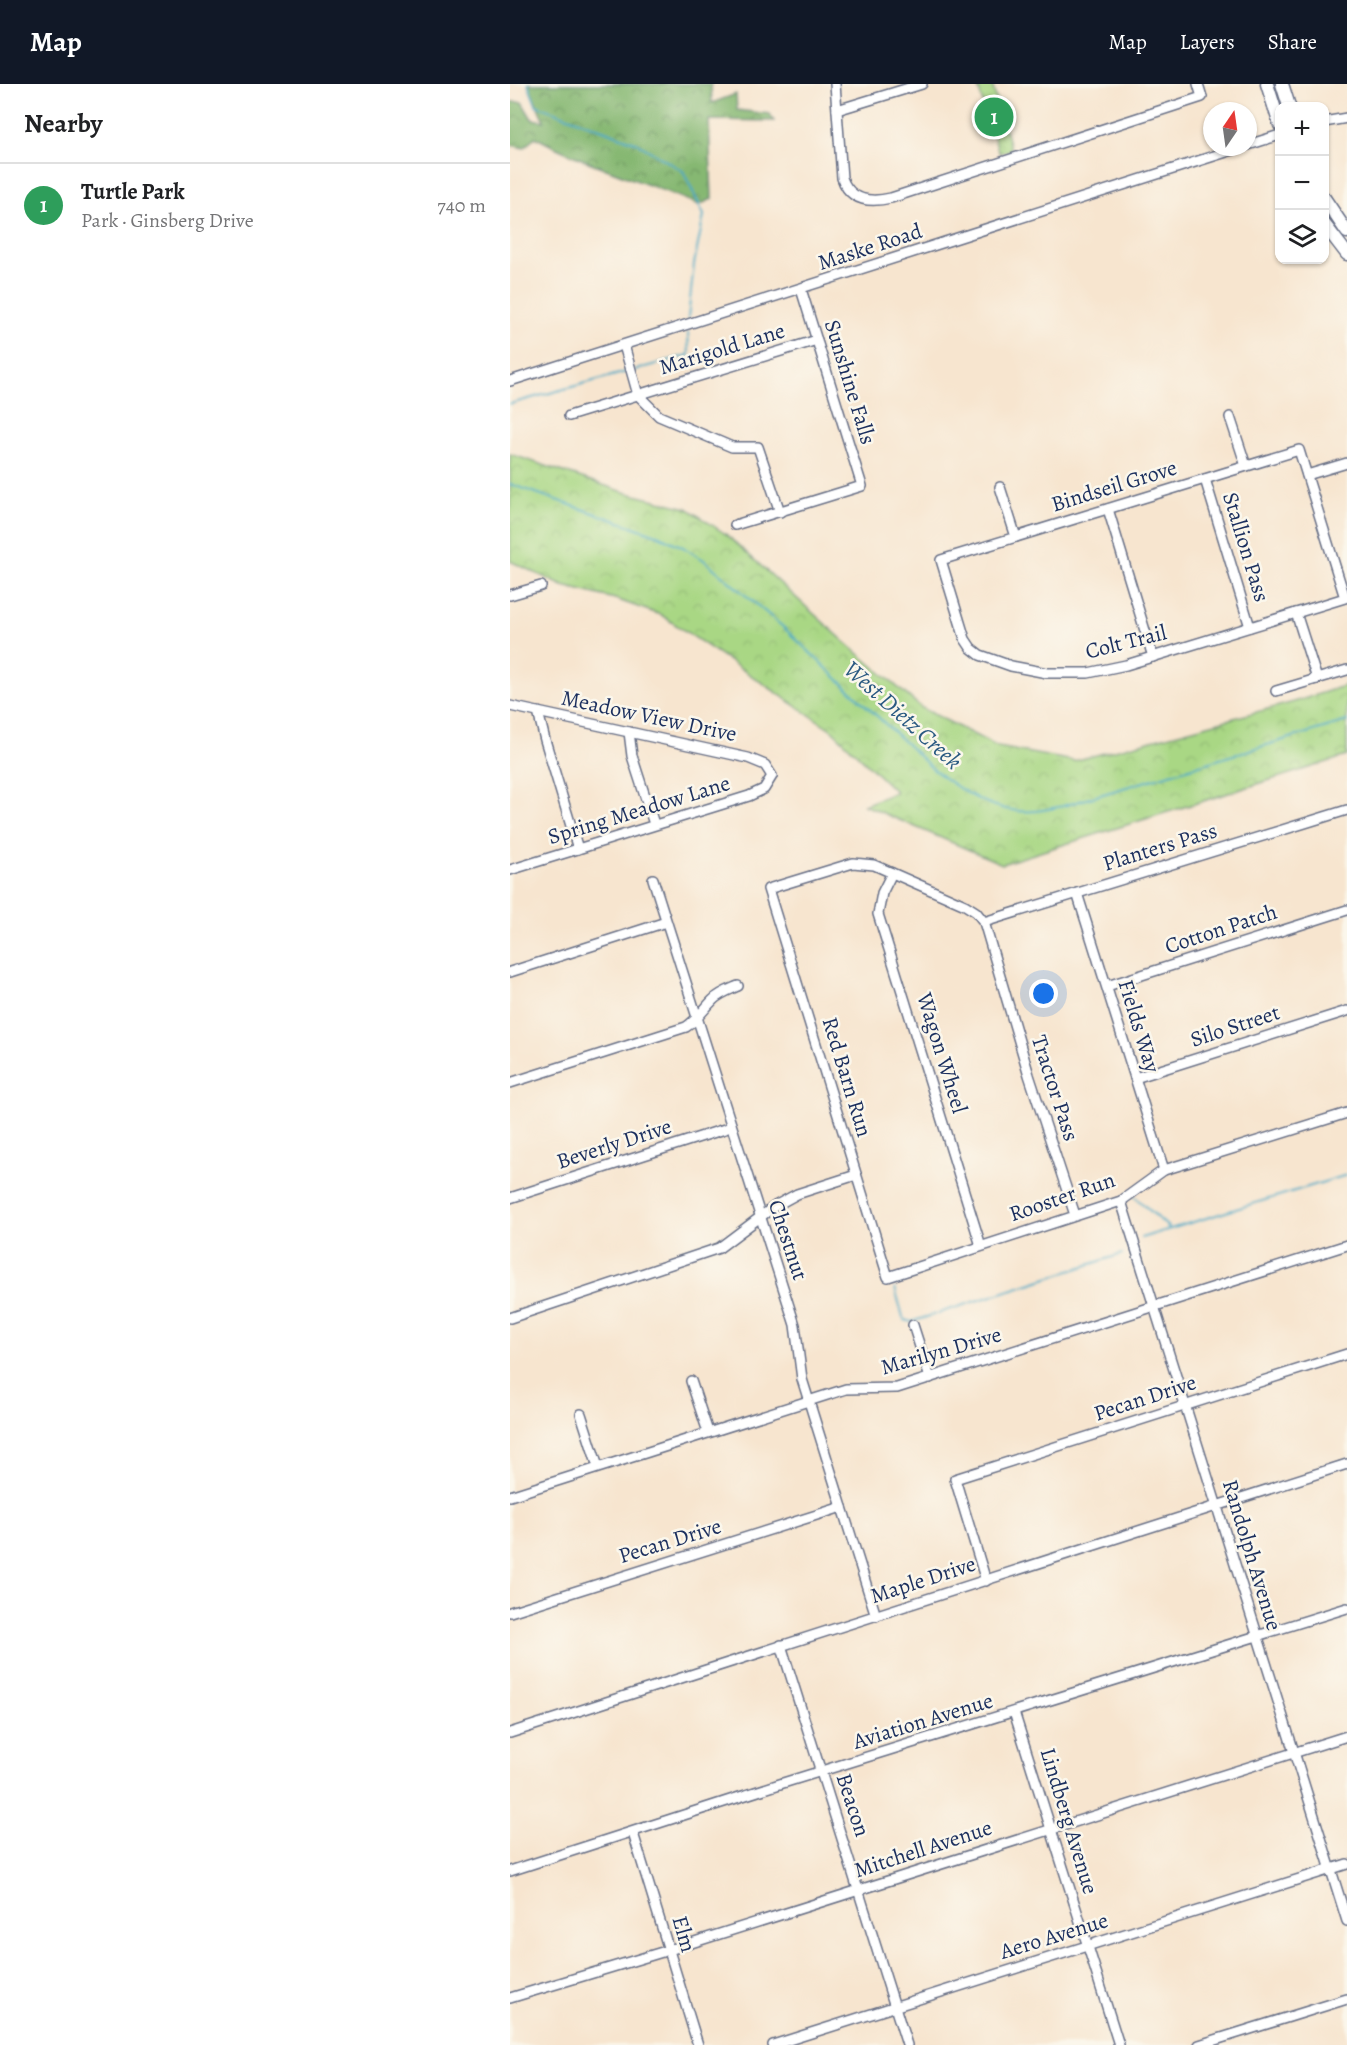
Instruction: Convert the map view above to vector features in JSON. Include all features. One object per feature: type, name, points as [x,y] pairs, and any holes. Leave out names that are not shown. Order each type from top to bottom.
[{"type":"main road","points":[[1267,84],[1275,109]]},
{"type":"main road","points":[[1282,84],[1288,102]]},
{"type":"main road","points":[[1329,205],[1347,232]]},
{"type":"main road","points":[[1329,231],[1347,254]]},
{"type":"street","points":[[835,84],[842,178],[845,186],[854,196],[870,201],[891,198],[1202,97],[1198,84]]},
{"type":"street","points":[[837,110],[922,84]]},
{"type":"street","points":[[1329,121],[1347,118]]},
{"type":"street","points":[[1257,142],[1275,137]]},
{"type":"street","name":"Maske Road","points":[[510,381],[1214,156]]},
{"type":"street","name":"Sunshine Falls","points":[[780,512],[862,486],[801,289]]},
{"type":"street","name":"Marigold Lane","points":[[569,416],[817,340]]},
{"type":"street","points":[[624,345],[638,395],[659,416],[732,447],[758,447],[780,512],[735,525]]},
{"type":"street","points":[[1230,417],[1246,466]]},
{"type":"street","name":"Bindseil Grove","points":[[941,560],[1299,450],[1307,475]]},
{"type":"street","points":[[1307,475],[1347,463]]},
{"type":"street","name":"Colt Trail","points":[[941,560],[965,639],[975,652],[986,658],[1027,670],[1067,674],[1108,670],[1345,598],[1307,475]]},
{"type":"street","name":"Stallion Pass","points":[[1205,479],[1250,627]]},
{"type":"street","points":[[1000,487],[1016,537]]},
{"type":"street","points":[[1108,509],[1153,657]]},
{"type":"street","points":[[510,595],[541,586]]},
{"type":"street","points":[[1296,613],[1317,679]]},
{"type":"street","points":[[1276,691],[1347,669]]},
{"type":"street","name":"Meadow View Drive","points":[[510,706],[748,758],[765,765],[772,776]]},
{"type":"street","points":[[538,712],[578,849]]},
{"type":"street","points":[[629,732],[632,756],[654,824]]},
{"type":"street","name":"Spring Meadow Lane","points":[[510,870],[749,796],[764,789],[772,776]]},
{"type":"street","name":"Planters Pass","points":[[984,922],[1347,810]]},
{"type":"street","name":"Red Barn Run","points":[[888,1277],[768,889],[853,863],[874,865],[892,873]]},
{"type":"street","points":[[892,873],[965,905],[976,912],[984,922]]},
{"type":"street","name":"Wagon Wheel","points":[[892,873],[882,893],[878,914],[981,1246]]},
{"type":"street","name":"Chestnut","points":[[653,879],[795,1325],[800,1370],[876,1616]]},
{"type":"street","name":"Fields Way","points":[[1077,893],[1164,1170]]},
{"type":"street","name":"Cotton Patch","points":[[1107,986],[1347,910]]},
{"type":"street","points":[[510,972],[666,922]]},
{"type":"street","name":"Tractor Pass","points":[[984,922],[1029,1075],[1075,1215]]},
{"type":"street","points":[[510,1083],[686,1027],[713,1000],[738,986]]},
{"type":"street","name":"Silo Street","points":[[1135,1078],[1347,1011]]},
{"type":"street","name":"Rooster Run","points":[[888,1277],[1121,1201],[1164,1170],[1347,1113]]},
{"type":"street","name":"Beverly Drive","points":[[510,1198],[731,1127]]},
{"type":"street","points":[[510,1318],[719,1248],[775,1206],[797,1194],[856,1175]]},
{"type":"street","name":"Randolph Avenue","points":[[1121,1201],[1347,1921]]},
{"type":"street","name":"Marilyn Drive","points":[[510,1496],[846,1389],[897,1388],[1347,1245]]},
{"type":"street","points":[[913,1325],[930,1378]]},
{"type":"street","name":"Pecan Drive","points":[[986,1581],[955,1479],[1347,1354]]},
{"type":"street","points":[[691,1382],[708,1432]]},
{"type":"street","points":[[581,1414],[598,1467]]},
{"type":"street","name":"Maple Drive","points":[[510,1733],[1347,1464]]},
{"type":"street","name":"Pecan Drive","points":[[510,1612],[842,1507]]},
{"type":"street","name":"Aviation Avenue","points":[[510,1871],[783,1783],[822,1773],[1181,1658],[1347,1608]]},
{"type":"street","name":"Beacon","points":[[781,1646],[907,2045]]},
{"type":"street","name":"Lindberg Avenue","points":[[1014,1712],[1119,2045]]},
{"type":"street","name":"Mitchell Avenue","points":[[510,1998],[1347,1736]]},
{"type":"street","name":"Elm","points":[[633,1833],[698,2045]]},
{"type":"street","name":"Aero Avenue","points":[[773,2045],[1347,1864]]},
{"type":"street","points":[[1199,2045],[1347,1999]]},
{"type":"green space","points":[[528,84],[711,84],[712,103],[736,94],[737,110],[770,114],[774,121],[709,120],[712,199],[699,205],[596,165],[535,137],[524,148],[510,145],[510,102],[522,102],[532,119],[544,121]]},
{"type":"green space","points":[[977,84],[992,84],[1011,150],[999,153]]},
{"type":"green space","points":[[510,454],[627,493],[687,508],[727,535],[922,708],[998,747],[1074,761],[1294,702],[1347,685],[1347,756],[1002,864],[864,805],[896,792],[832,730],[661,615],[615,599],[563,586],[510,561]]},
{"type":"waterway","points":[[528,84],[536,105],[635,142],[683,171],[704,215],[694,264],[688,318]]},
{"type":"waterway","points":[[635,370],[689,355],[688,333]]},
{"type":"waterway","points":[[510,404],[630,371]]},
{"type":"waterway","name":"West Dietz Creek","points":[[510,484],[657,535],[704,560],[783,627],[934,770],[969,794],[1008,810],[1039,811],[1063,806],[1347,721]]},
{"type":"waterway","points":[[1141,1238],[1347,1175]]},
{"type":"waterway","points":[[1134,1196],[1169,1228]]},
{"type":"waterway","points":[[895,1288],[903,1317],[911,1322],[1122,1254]]},
{"type":"place","name":"Turtle Park","points":[[994,117]]}]
